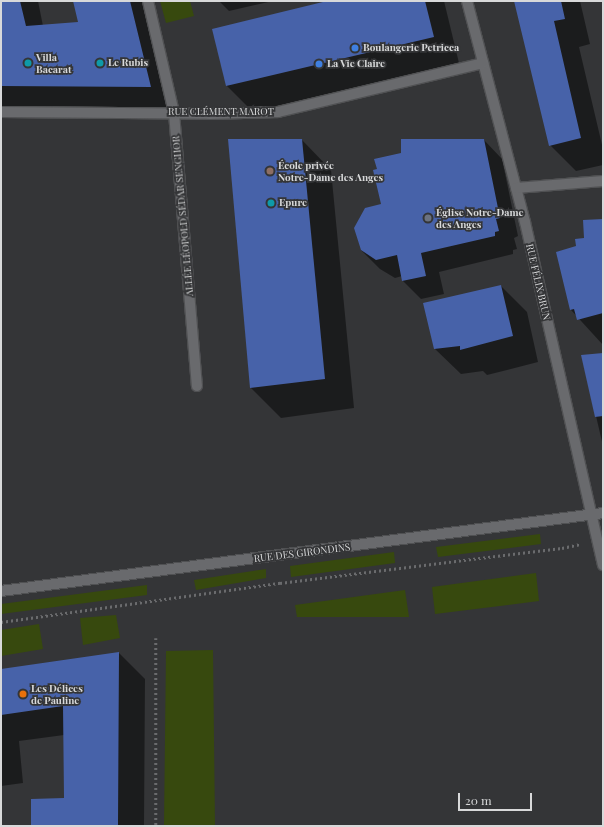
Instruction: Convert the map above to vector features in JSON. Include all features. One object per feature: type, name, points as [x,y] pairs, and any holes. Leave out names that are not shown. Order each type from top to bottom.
[{"type":"street","name":"ALLÉE LÉOPOLD SÉDAR SENGHOR","points":[[148,1],[174,113],[197,386]]},
{"type":"street","name":"RUE FÉLIX BRUN","points":[[467,1],[516,188],[603,565]]},
{"type":"street","name":"RUE CLÉMENT MAROT","points":[[1,112],[210,114],[278,112],[483,63]]},
{"type":"street","points":[[516,188],[603,181]]},
{"type":"street","name":"RUE DES GIRONDINS","points":[[1,591],[603,513]]},
{"type":"path","points":[[1,622],[280,583],[562,548],[596,540]]},
{"type":"path","points":[[156,638],[156,826]]},
{"type":"green space","points":[[160,1],[190,1],[194,16],[166,23]]},
{"type":"green space","points":[[540,534],[541,544],[438,557],[436,547]]},
{"type":"green space","points":[[394,552],[395,563],[291,577],[290,566]]},
{"type":"green space","points":[[266,569],[266,578],[196,590],[194,580]]},
{"type":"green space","points":[[536,573],[539,601],[435,614],[432,587]]},
{"type":"green space","points":[[147,585],[147,595],[1,614],[1,604]]},
{"type":"green space","points":[[405,590],[409,617],[297,617],[295,605]]},
{"type":"green space","points":[[116,615],[120,638],[83,645],[80,618]]},
{"type":"green space","points":[[39,624],[43,649],[1,656],[1,630]]},
{"type":"green space","points":[[213,650],[215,826],[164,826],[166,651]]},
{"type":"building","name":"Le Rubis","points":[[1,1],[20,1],[26,26],[78,22],[73,1],[130,1],[151,87],[1,86]]},
{"type":"building","points":[[327,1],[425,1],[434,37],[226,86],[212,29]]},
{"type":"building","points":[[514,1],[561,1],[565,19],[554,21],[581,138],[549,146]]},
{"type":"building","name":"Epure","points":[[228,139],[302,139],[325,379],[250,388]]},
{"type":"building","name":"Église Notre-Dame des Anges","points":[[401,139],[484,139],[500,218],[496,219],[499,231],[495,232],[495,236],[421,253],[426,276],[402,281],[397,255],[376,260],[361,250],[354,228],[365,208],[381,204],[373,170],[377,169],[374,159],[401,153]]},
{"type":"building","points":[[603,219],[603,313],[577,320],[574,309],[570,310],[556,252],[576,246],[575,239],[584,238],[583,220]]},
{"type":"building","points":[[501,285],[513,336],[460,350],[460,346],[434,349],[423,303]]},
{"type":"building","points":[[603,353],[603,416],[595,417],[581,355]]},
{"type":"building","points":[[119,652],[118,826],[31,826],[31,799],[64,798],[63,706],[1,715],[1,669]]},
{"type":"place","name":"Boulangerie Petricca","points":[[355,48]]},
{"type":"place","name":"Villa Bacarat","points":[[28,63]]},
{"type":"place","name":"Le Rubis","points":[[100,63]]},
{"type":"place","name":"La Vie Claire","points":[[319,64]]},
{"type":"place","name":"École privée Notre-Dame des Anges","points":[[270,171]]},
{"type":"place","name":"Epure","points":[[271,203]]},
{"type":"place","name":"Église Notre-Dame des Anges","points":[[428,218]]},
{"type":"place","name":"Les Délices de Pauline","points":[[23,694]]}]
